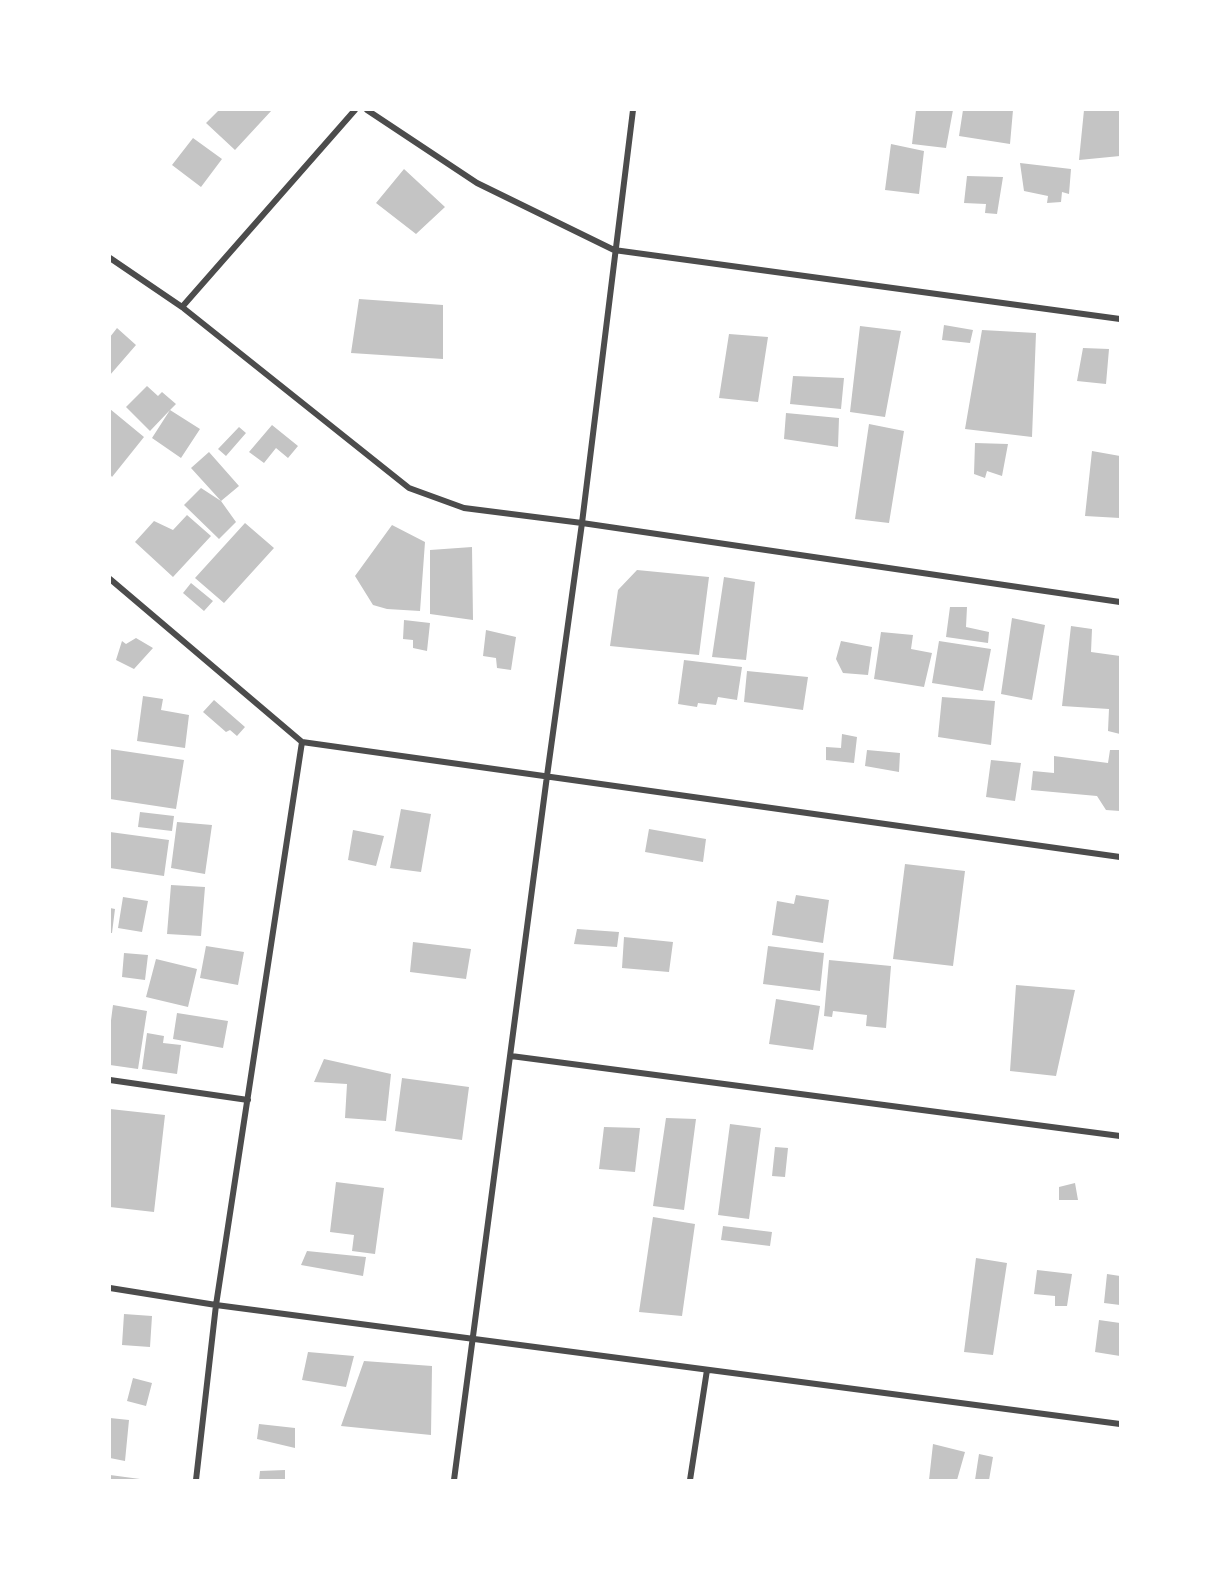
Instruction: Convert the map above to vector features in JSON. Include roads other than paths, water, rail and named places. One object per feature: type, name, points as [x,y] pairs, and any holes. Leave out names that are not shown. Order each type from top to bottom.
[{"type":"street","points":[[182,307],[355,110]]},
{"type":"street","points":[[367,110],[477,183],[614,249],[1120,319]]},
{"type":"street","points":[[454,1480],[546,776],[582,523],[614,249],[633,110]]},
{"type":"street","points":[[110,258],[182,307],[409,488],[464,508],[582,523],[1120,602]]},
{"type":"street","points":[[110,579],[302,742],[1120,858]]},
{"type":"street","points":[[196,1480],[216,1305],[302,742]]},
{"type":"street","points":[[511,1056],[1120,1136]]},
{"type":"street","points":[[110,1080],[248,1100]]},
{"type":"street","points":[[110,1288],[216,1305],[1120,1424]]},
{"type":"street","points":[[690,1480],[707,1370]]}]
